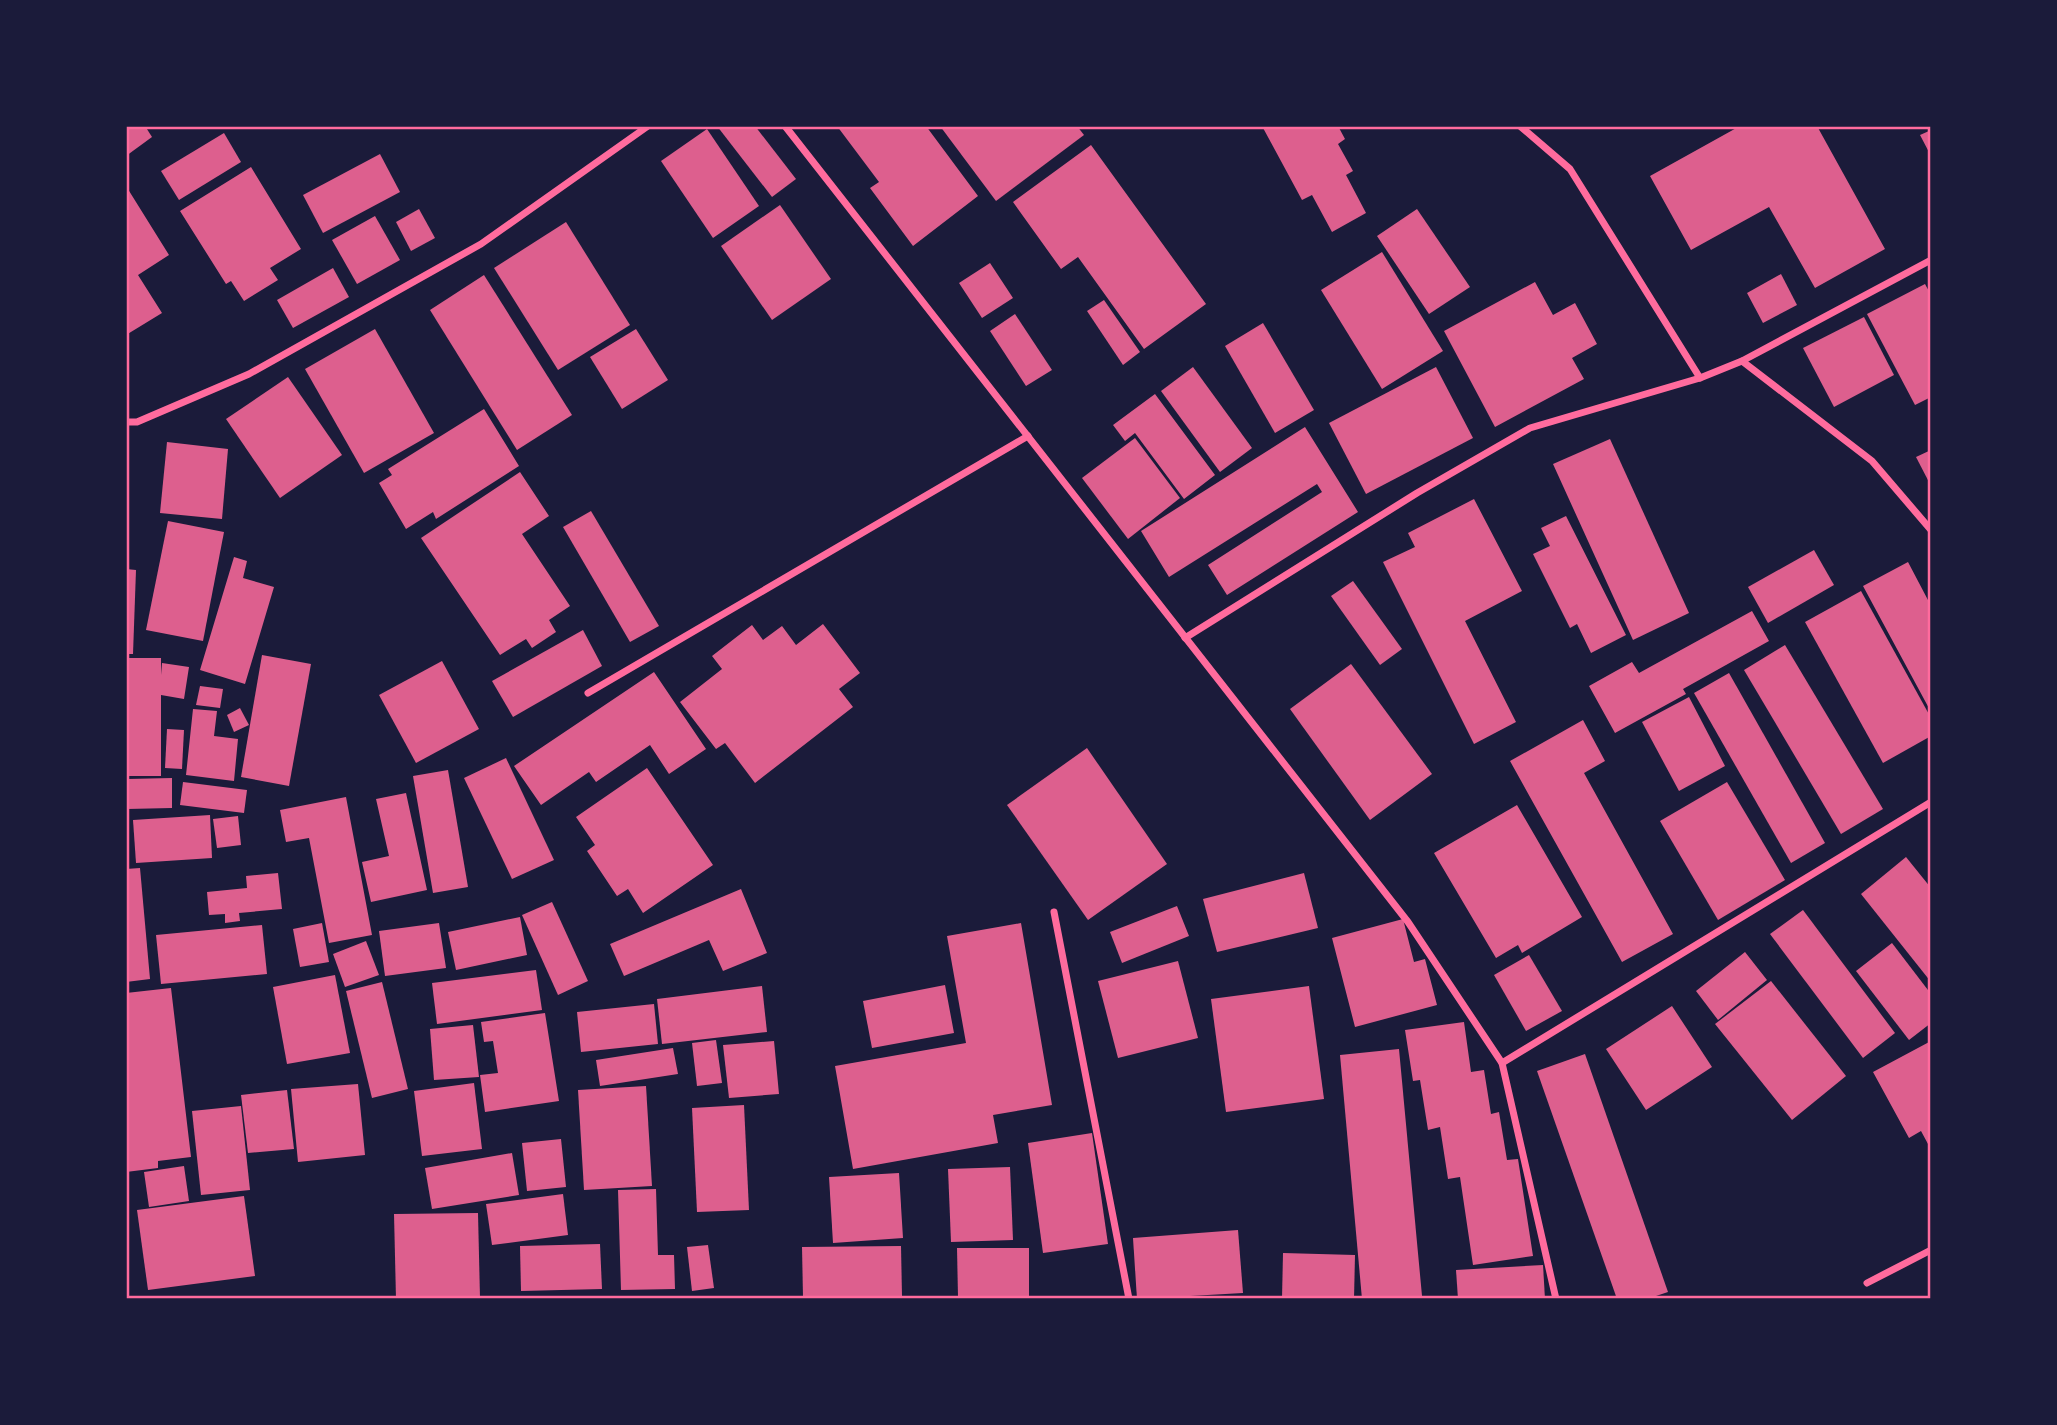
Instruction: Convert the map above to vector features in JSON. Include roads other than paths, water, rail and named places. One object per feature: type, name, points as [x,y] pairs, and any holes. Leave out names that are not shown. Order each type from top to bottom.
[{"type":"street","points":[[126,422],[137,422],[249,374],[481,244],[648,126]]},
{"type":"street","points":[[785,126],[1408,922],[1502,1063],[1556,1299]]},
{"type":"street","points":[[1520,126],[1570,169],[1700,378]]},
{"type":"street","points":[[1185,638],[1417,493],[1530,428],[1700,378],[1742,360],[1931,260]]},
{"type":"street","points":[[1742,360],[1872,461],[1931,530]]},
{"type":"street","points":[[587,692],[1028,436]]},
{"type":"street","points":[[1502,1063],[1931,802]]},
{"type":"street","points":[[1054,912],[1129,1299]]},
{"type":"street","points":[[1867,1283],[1931,1250]]}]
